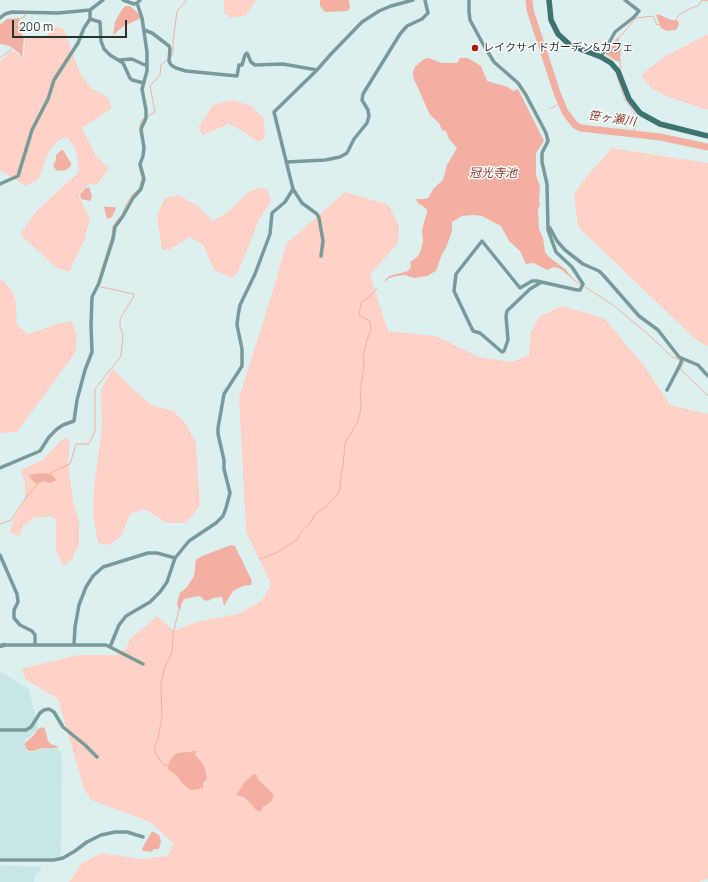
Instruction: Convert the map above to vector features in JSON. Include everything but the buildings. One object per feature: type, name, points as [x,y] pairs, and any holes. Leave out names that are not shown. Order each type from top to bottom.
[{"type":"main road","points":[[549,0],[552,25],[565,42],[577,49],[601,57],[611,63],[618,71],[629,99],[640,113],[660,124],[708,136]]},
{"type":"street","points":[[0,18],[5,14],[12,12],[58,13],[90,10],[103,0]]},
{"type":"street","points":[[123,0],[129,3],[137,3],[140,0]]},
{"type":"street","points":[[321,256],[322,241],[319,218],[317,214],[302,203],[293,189],[274,112],[318,70],[331,54],[365,20],[392,6],[413,0]]},
{"type":"street","points":[[287,162],[325,160],[340,157],[347,153],[354,139],[367,123],[369,116],[368,110],[362,100],[363,94],[400,34],[407,26],[422,19],[428,13],[425,0]]},
{"type":"street","points":[[469,0],[468,12],[470,20],[483,44],[494,62],[518,83],[526,95],[548,138],[547,144],[542,153],[542,162],[547,184],[548,226],[552,243],[556,252],[572,267],[583,284],[580,290],[554,284],[540,283],[537,281],[532,281],[522,287],[518,287],[482,241],[456,274],[454,291],[473,331],[480,334],[502,352],[504,351],[508,340],[507,311],[530,289],[540,283]]},
{"type":"street","points":[[601,57],[615,32],[634,17],[639,11],[625,0]]},
{"type":"street","points":[[0,468],[40,451],[49,437],[57,429],[63,425],[74,422],[80,386],[92,352],[92,297],[99,283],[113,239],[115,227],[124,216],[133,198],[141,189],[144,179],[140,164],[144,148],[142,129],[146,117],[146,106],[142,90],[147,76],[147,66],[144,30],[137,3]]},
{"type":"street","points":[[0,184],[18,176],[32,130],[48,99],[54,80],[78,43],[84,28],[90,19],[90,10]]},
{"type":"street","points":[[90,19],[100,22],[102,46],[110,55],[123,63],[132,80],[144,83]]},
{"type":"street","points":[[144,30],[152,33],[169,46],[169,59],[171,65],[186,71],[237,76],[239,65],[242,65],[247,53],[255,65],[283,64],[318,70]]},
{"type":"street","points":[[119,60],[127,58],[132,59],[147,66]]},
{"type":"street","points":[[110,647],[119,625],[126,616],[150,602],[160,592],[167,582],[175,558],[189,541],[216,523],[222,516],[228,502],[230,493],[224,470],[224,460],[218,428],[224,394],[242,366],[242,349],[237,325],[240,306],[255,274],[270,234],[272,213],[285,202],[293,189]]},
{"type":"street","points":[[548,226],[557,241],[565,250],[583,264],[599,271],[639,316],[658,330],[684,360],[698,365],[708,376]]},
{"type":"street","points":[[667,390],[684,360]]},
{"type":"street","points":[[74,645],[78,610],[86,587],[92,576],[103,567],[148,553],[157,553],[175,558]]},
{"type":"street","points":[[0,555],[17,594],[18,602],[14,610],[14,618],[20,625],[32,631],[35,635],[35,645]]},
{"type":"street","points":[[2,645],[100,645],[110,647],[143,664]]},
{"type":"street","points":[[0,730],[26,730],[31,727],[40,713],[44,710],[50,709],[54,712],[63,727],[97,757]]},
{"type":"street","points":[[0,860],[54,860],[63,858],[100,835],[115,832],[127,832],[143,837]]},
{"type":"shaded area","points":[[224,0],[256,0],[246,15],[231,18],[224,13]]},
{"type":"shaded area","points":[[57,27],[64,29],[80,73],[92,89],[107,96],[112,108],[82,128],[96,156],[109,168],[97,185],[89,184],[80,193],[79,197],[90,218],[85,239],[69,272],[55,267],[20,234],[37,210],[77,174],[79,169],[76,151],[73,145],[67,137],[58,141],[49,151],[39,178],[26,186],[0,170],[0,61],[12,51],[17,53],[23,59],[26,36],[47,36],[50,29]]},
{"type":"shaded area","points":[[708,34],[708,110],[666,96],[651,88],[641,75],[664,57]]},
{"type":"shaded area","points":[[233,100],[251,106],[264,118],[265,138],[258,142],[229,124],[203,135],[198,128],[213,105]]},
{"type":"shaded area","points":[[612,148],[708,163],[708,347],[694,338],[578,227],[574,194],[587,176]]},
{"type":"shaded area","points":[[259,188],[267,189],[271,201],[259,220],[239,270],[233,278],[214,270],[203,245],[190,237],[169,250],[162,250],[157,215],[165,198],[179,195],[199,207],[213,221],[229,211],[248,192]]},
{"type":"shaded area","points":[[345,192],[389,205],[399,227],[398,243],[370,275],[388,331],[436,336],[479,357],[512,362],[529,355],[531,332],[539,317],[561,306],[604,318],[646,368],[670,405],[708,414],[708,878],[699,882],[69,882],[82,863],[102,853],[140,859],[167,856],[174,844],[150,822],[91,800],[84,789],[58,699],[26,680],[21,669],[78,655],[116,655],[126,649],[130,639],[157,616],[174,631],[196,622],[241,613],[262,600],[271,584],[246,532],[239,398],[286,244]],"holes":[[[197,751],[195,755],[205,768],[207,779],[203,783],[203,788],[201,787],[190,790],[176,775]],[[258,779],[274,795],[272,801],[263,807],[255,809],[244,797]]]},
{"type":"shaded area","points":[[0,280],[4,281],[13,292],[16,304],[17,325],[28,334],[60,323],[72,321],[77,337],[75,353],[17,432],[0,433]]},
{"type":"shaded area","points":[[113,369],[135,391],[152,405],[173,411],[184,421],[196,443],[200,506],[186,523],[167,523],[144,509],[130,514],[121,537],[109,545],[98,543],[93,515],[94,486],[102,428],[101,391]]},
{"type":"shaded area","points":[[67,438],[70,443],[68,462],[73,501],[79,521],[79,544],[72,560],[63,566],[56,550],[56,519],[49,516],[34,518],[23,526],[19,536],[10,532],[14,518],[25,500],[25,483],[21,470],[43,460],[61,440]]},
{"type":"shaded area","points":[[0,671],[29,689],[38,728],[26,739],[23,744],[28,752],[34,752],[43,748],[60,750],[62,757],[61,855],[56,858],[0,858]]},
{"type":"shaded area","points":[[0,865],[41,867],[41,870],[35,874],[34,882],[0,882]]},
{"type":"water","points":[[320,0],[349,0],[350,8],[347,11],[325,12],[320,6]]},
{"type":"water","points":[[125,6],[130,6],[139,14],[141,18],[124,26],[113,35],[115,22]]},
{"type":"water","points":[[658,14],[679,22],[676,30],[667,31],[661,28],[656,15]]},
{"type":"water","points":[[19,18],[21,33],[24,38],[22,58],[19,53],[10,46],[0,44],[0,25],[7,19]]},
{"type":"water","points":[[618,37],[621,48],[621,62],[616,61],[604,53]]},
{"type":"water","name":"冠光寺池","points":[[428,58],[442,63],[457,63],[460,58],[468,58],[481,66],[487,81],[508,87],[513,91],[518,89],[544,141],[536,153],[536,175],[540,187],[540,204],[538,209],[539,229],[543,238],[545,252],[549,257],[565,269],[576,282],[558,268],[554,267],[547,270],[534,263],[526,264],[520,251],[509,241],[501,226],[482,216],[474,215],[462,216],[452,222],[452,231],[436,271],[427,276],[414,278],[405,275],[396,276],[389,278],[385,282],[389,276],[408,271],[411,266],[410,262],[420,253],[423,242],[422,230],[427,209],[418,203],[416,199],[428,198],[434,188],[443,180],[447,165],[457,148],[449,139],[446,131],[442,130],[439,123],[430,115],[413,77],[413,71],[416,65]]},
{"type":"water","points":[[63,150],[71,163],[71,166],[66,170],[57,171],[53,166],[56,160],[56,155]]},
{"type":"water","points":[[89,187],[92,197],[90,201],[81,199],[80,194]]},
{"type":"water","points":[[107,206],[116,208],[112,217],[107,219],[104,207]]},
{"type":"water","points":[[42,473],[51,474],[57,480],[50,483],[44,481],[37,484],[28,475]]},
{"type":"water","points":[[231,545],[235,546],[252,581],[251,585],[243,586],[233,591],[224,606],[222,597],[213,598],[208,601],[204,600],[200,596],[184,599],[181,609],[179,609],[177,604],[180,593],[187,587],[194,576],[196,560],[202,556]]},
{"type":"water","points":[[43,727],[45,729],[48,741],[58,748],[42,748],[29,751],[24,744],[38,729]]},
{"type":"water","points":[[197,751],[195,755],[205,768],[207,779],[203,783],[203,789],[201,787],[199,789],[190,790],[168,769],[169,762],[177,753]]},
{"type":"water","points":[[253,774],[257,775],[258,779],[274,795],[272,801],[263,807],[260,812],[255,809],[244,797],[236,795]]},
{"type":"water","points":[[152,831],[159,835],[161,841],[159,849],[154,849],[151,852],[143,851],[142,849]]},
{"type":"waterway","points":[[171,57],[173,52],[177,11],[187,0]]},
{"type":"waterway","name":"笹ヶ瀬川","points":[[529,0],[530,10],[557,93],[565,112],[575,125],[581,128],[660,137],[708,147]]},
{"type":"waterway","points":[[675,21],[680,14],[698,6],[702,0],[708,1]]},
{"type":"waterway","points":[[20,19],[24,17],[25,14]]},
{"type":"waterway","points":[[618,39],[636,18],[653,16],[657,25],[661,24]]},
{"type":"waterway","points":[[0,58],[12,49]]},
{"type":"waterway","points":[[148,116],[155,112],[150,86],[160,75],[161,65],[167,60]]},
{"type":"waterway","points":[[620,61],[621,68]]},
{"type":"waterway","points":[[617,76],[625,100],[638,118],[633,134]]},
{"type":"waterway","points":[[549,109],[561,103]]},
{"type":"waterway","points":[[140,128],[141,121],[144,118]]},
{"type":"waterway","points":[[140,131],[141,138]]},
{"type":"waterway","points":[[139,165],[141,175]]},
{"type":"waterway","points":[[122,215],[133,194],[139,189],[142,178]]},
{"type":"waterway","points":[[98,281],[112,236],[113,226],[120,217]]},
{"type":"waterway","points":[[574,280],[581,285]]},
{"type":"waterway","points":[[51,475],[52,472],[70,464],[76,444],[89,444],[95,431],[95,389],[121,356],[123,335],[120,326],[120,319],[134,294],[101,287]]},
{"type":"waterway","points":[[585,287],[613,305],[650,336],[672,357],[680,360]]},
{"type":"waterway","points":[[260,559],[276,553],[297,540],[301,532],[311,522],[315,514],[326,507],[337,495],[340,489],[345,443],[357,423],[360,413],[360,391],[364,368],[363,356],[371,330],[370,321],[360,316],[359,312],[362,302],[377,288]]},
{"type":"waterway","points":[[684,361],[680,369],[708,396]]},
{"type":"waterway","points":[[0,524],[11,520],[27,496],[38,484]]},
{"type":"waterway","points":[[168,765],[164,765],[159,759],[155,752],[155,745],[158,739],[162,715],[161,685],[164,669],[172,652],[173,634],[179,609]]},
{"type":"place","name":"レイクサイドガーデン&カフェ","points":[[475,48]]}]
